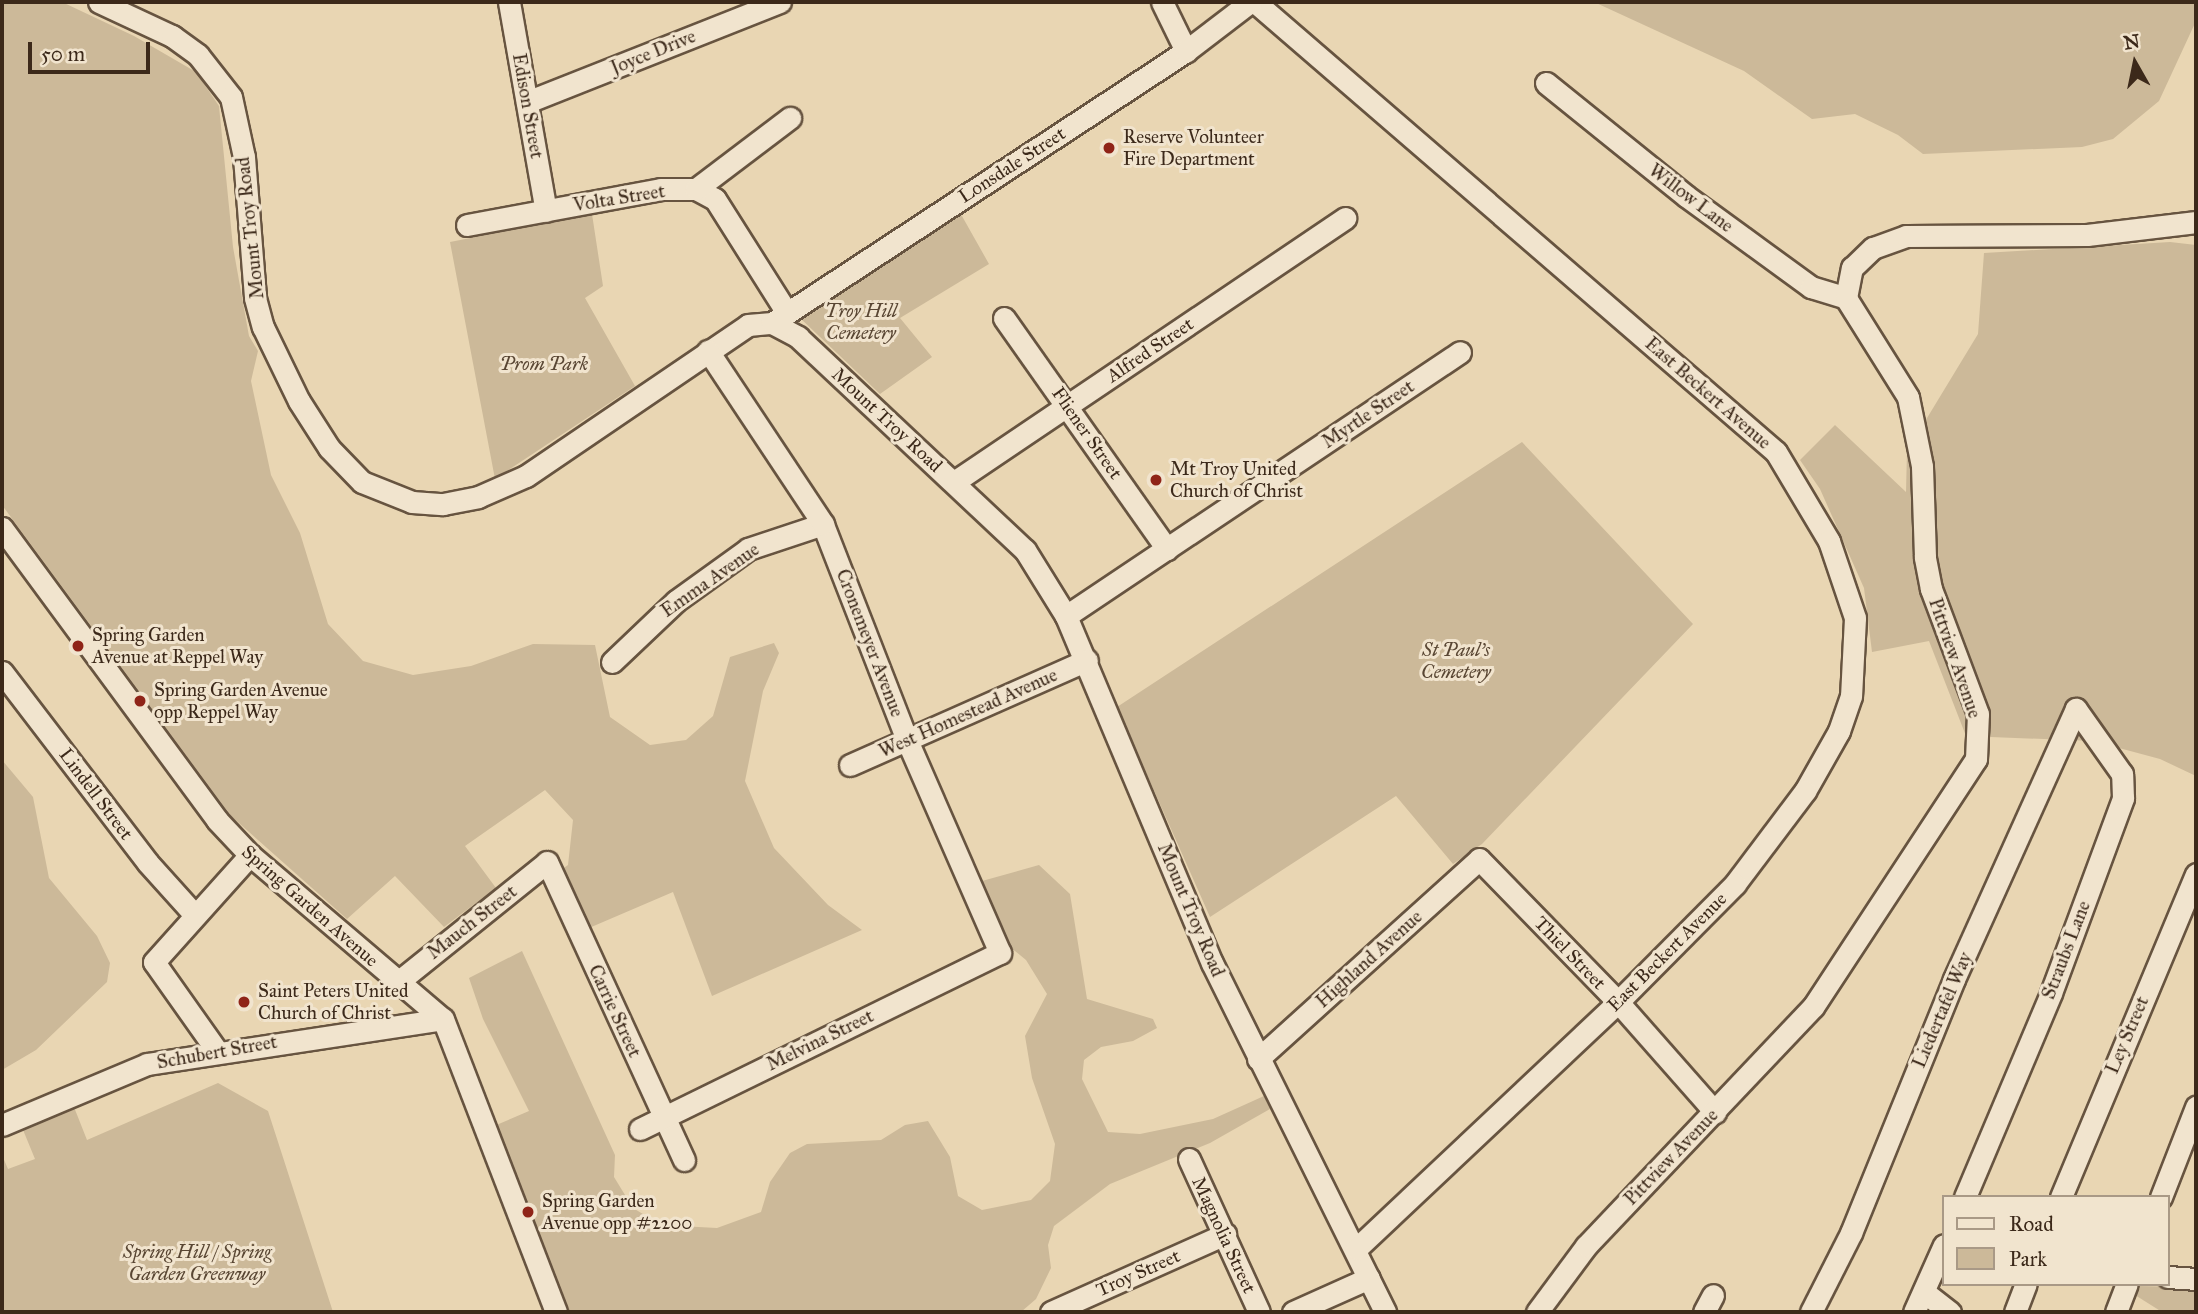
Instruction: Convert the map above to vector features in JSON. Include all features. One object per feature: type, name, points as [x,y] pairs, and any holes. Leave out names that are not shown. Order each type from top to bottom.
[{"type":"street","name":"Mount Troy Road","points":[[99,2],[172,36],[198,55],[231,97],[244,157],[255,298],[263,327],[314,425],[329,448],[362,482],[412,502],[443,504],[478,497],[526,476],[748,325],[779,318],[1025,550],[1066,616],[1087,660],[1212,962],[1385,1312]]},
{"type":"street","name":"Edison Street","points":[[509,2],[546,211]]},
{"type":"street","name":"Joyce Drive","points":[[527,102],[780,2]]},
{"type":"street","points":[[1162,2],[1186,51]]},
{"type":"street","name":"Lonsdale Street","points":[[779,318],[1186,51],[1250,2]]},
{"type":"street","name":"East Beckert Avenue","points":[[1255,2],[1776,452],[1813,510],[1846,584],[1855,618],[1856,654],[1851,696],[1839,732],[1805,791],[1735,884],[1618,1002],[1356,1249]]},
{"type":"street","name":"Willow Lane","points":[[1546,83],[1801,280],[1846,298]]},
{"type":"street","points":[[779,318],[715,199],[696,189],[790,118]]},
{"type":"street","name":"Volta Street","points":[[467,225],[661,189],[696,189]]},
{"type":"street","name":"Alfred Street","points":[[954,482],[1345,218]]},
{"type":"street","points":[[1846,298],[1852,268],[1861,257],[1889,239],[2087,235],[2196,222]]},
{"type":"street","name":"Pittview Avenue","points":[[1537,1312],[1586,1246],[1813,1007],[1850,956],[1976,759],[1980,739],[1978,714],[1931,589],[1925,557],[1922,466],[1908,397],[1846,298]]},
{"type":"street","name":"Fliener Street","points":[[1004,318],[1069,405],[1167,549]]},
{"type":"street","name":"Cronemeyer Avenue","points":[[708,351],[823,524],[907,740],[1000,953]]},
{"type":"street","name":"Myrtle Street","points":[[1066,616],[1460,352]]},
{"type":"street","name":"Emma Avenue","points":[[612,662],[676,601],[748,549],[823,524]]},
{"type":"street","name":"Spring Garden Avenue","points":[[2,528],[217,820],[250,855],[443,1019],[556,1312]]},
{"type":"street","name":"West Homestead Avenue","points":[[850,765],[1087,660]]},
{"type":"street","name":"Lindell Street","points":[[2,672],[148,863],[194,914]]},
{"type":"street","name":"Straubs Lane","points":[[1966,1195],[2051,993],[2123,798],[2122,774],[2076,709]]},
{"type":"street","name":"Liedertafel Way","points":[[1811,1312],[1851,1233],[1954,979],[2076,709]]},
{"type":"street","points":[[217,1051],[154,962],[194,914],[250,855]]},
{"type":"street","name":"Thiel Street","points":[[1479,859],[1618,1002],[1715,1112]]},
{"type":"street","name":"Highland Avenue","points":[[1258,1059],[1479,859]]},
{"type":"street","name":"Mauch Street","points":[[398,982],[547,862]]},
{"type":"street","name":"Carrie Street","points":[[547,862],[684,1160]]},
{"type":"street","name":"Ley Street","points":[[2062,1195],[2196,874]]},
{"type":"street","name":"Melvina Street","points":[[640,1129],[1000,953]]},
{"type":"street","name":"Schubert Street","points":[[2,1125],[147,1064],[217,1051],[443,1019]]},
{"type":"street","points":[[2162,1195],[2196,1107]]},
{"type":"street","name":"Magnolia Street","points":[[1189,1159],[1259,1312]]},
{"type":"street","name":"Troy Street","points":[[1051,1312],[1225,1234]]},
{"type":"street","points":[[1914,1312],[1942,1250]]},
{"type":"street","points":[[2170,1277],[2196,1279]]},
{"type":"street","points":[[1293,1312],[1369,1278]]},
{"type":"street","points":[[2015,1312],[2025,1286]]},
{"type":"street","points":[[2116,1312],[2126,1286]]},
{"type":"street","points":[[1924,1292],[1950,1312]]},
{"type":"green space","points":[[2,2],[62,2],[134,36],[196,72],[219,106],[233,247],[249,336],[258,351],[251,381],[271,475],[300,533],[328,624],[363,661],[413,675],[471,666],[533,644],[595,645],[610,717],[650,745],[686,740],[713,716],[730,657],[774,643],[779,653],[763,691],[745,781],[774,848],[828,905],[862,930],[712,996],[673,892],[589,928],[561,870],[568,865],[573,820],[545,790],[465,846],[496,888],[444,927],[395,876],[347,919],[231,816],[2,505]]},
{"type":"green space","points":[[1594,2],[2196,2],[2196,21],[2159,101],[2113,139],[2082,147],[1923,154],[1898,135],[1855,114],[1812,119],[1744,71]]},
{"type":"green space","name":"Troy Hill Cemetery","points":[[958,209],[989,264],[900,318],[932,357],[880,394],[799,317]]},
{"type":"green space","name":"Prom Park","points":[[592,214],[603,286],[585,298],[635,386],[495,479],[450,242]]},
{"type":"green space","points":[[2170,242],[2196,245],[2196,776],[2160,759],[2093,741],[1966,736],[1929,641],[1872,652],[1864,588],[1820,489],[1800,460],[1835,425],[1906,492],[1907,451],[1978,334],[1984,253]]},
{"type":"green space","name":"St Paul's Cemetery","points":[[1522,442],[1693,624],[1482,844],[1453,864],[1396,796],[1210,917],[1117,707]]},
{"type":"green space","points":[[2,760],[33,797],[49,878],[97,936],[110,963],[107,982],[36,1050],[2,1070]]},
{"type":"green space","points":[[1039,865],[1070,894],[1087,999],[1153,1019],[1157,1028],[1133,1041],[1101,1047],[1084,1060],[1082,1079],[1108,1132],[1140,1134],[1213,1119],[1264,1096],[1270,1109],[1210,1143],[1110,1184],[1054,1226],[1048,1245],[1051,1268],[1036,1299],[1021,1312],[565,1312],[494,1126],[529,1111],[483,1019],[469,978],[522,951],[615,1155],[614,1177],[633,1208],[661,1225],[717,1228],[761,1212],[770,1182],[790,1153],[807,1144],[881,1140],[905,1125],[928,1121],[950,1157],[958,1196],[982,1210],[1031,1200],[1050,1181],[1055,1144],[1032,1078],[1025,1036],[1047,994],[1026,960],[1009,946],[982,881]]},
{"type":"green space","name":"Spring Hill / Spring Garden Greenway","points":[[218,1083],[268,1111],[333,1312],[2,1312],[2,1155],[8,1169],[35,1159],[21,1125],[72,1102],[87,1140]]},
{"type":"green space","points":[[2139,1286],[2183,1287],[2196,1293],[2196,1312],[2162,1312],[2135,1295]]},
{"type":"place","name":"Reserve Volunteer Fire Department","points":[[1109,148]]},
{"type":"place","name":"Mt Troy United Church of Christ","points":[[1156,480]]},
{"type":"place","name":"Spring Garden Avenue at Reppel Way","points":[[78,646]]},
{"type":"place","name":"Spring Garden Avenue opp Reppel Way","points":[[140,701]]},
{"type":"place","name":"Saint Peters United Church of Christ","points":[[244,1002]]},
{"type":"place","name":"Spring Garden Avenue opp #2200","points":[[528,1212]]}]
